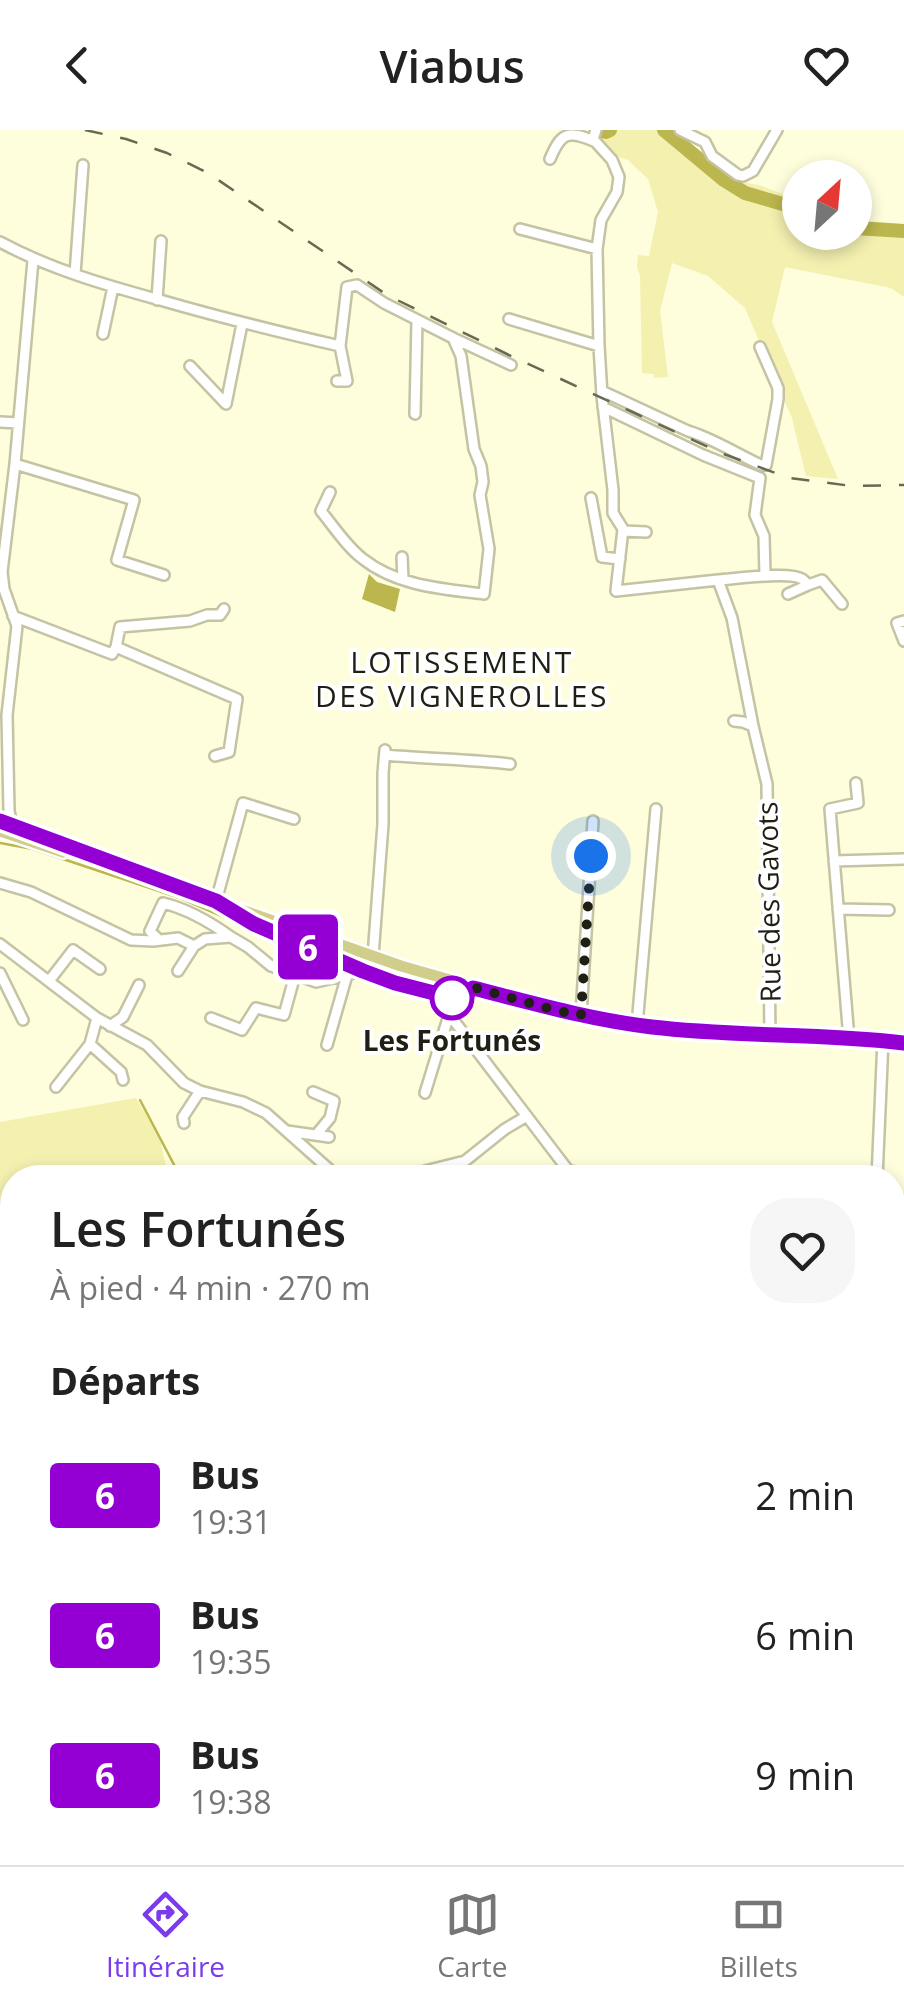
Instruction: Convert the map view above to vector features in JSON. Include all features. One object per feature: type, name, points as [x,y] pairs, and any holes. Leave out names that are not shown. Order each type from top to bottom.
[{"type":"main road","points":[[4,819],[149,877],[373,956],[473,988],[581,1015],[637,1025],[904,1043]]},
{"type":"street","points":[[680,130],[705,142],[712,156],[743,176],[753,171],[777,130]]},
{"type":"street","points":[[550,159],[563,137],[595,135],[619,178],[617,192],[601,220],[597,250],[599,346],[613,513],[624,531],[616,590],[764,576],[795,576],[808,585]]},
{"type":"street","points":[[74,274],[82,165]]},
{"type":"street","points":[[520,229],[597,250]]},
{"type":"street","points":[[157,300],[161,240]]},
{"type":"street","points":[[0,242],[33,260],[113,287],[242,324],[340,346]]},
{"type":"street","points":[[4,819],[4,713],[17,626],[1,572],[33,260]]},
{"type":"street","points":[[337,381],[347,381],[340,346],[348,288],[357,286],[384,304],[511,364]]},
{"type":"street","points":[[103,334],[113,287]]},
{"type":"street","points":[[509,319],[599,346]]},
{"type":"street","points":[[415,414],[417,320]]},
{"type":"street","points":[[190,366],[226,404],[242,324]]},
{"type":"street","points":[[453,338],[461,356],[474,448],[483,482],[480,495],[488,549],[483,606]]},
{"type":"street","points":[[602,391],[761,464],[768,463],[778,388],[760,347]]},
{"type":"street","points":[[603,407],[760,478],[754,515],[764,536],[764,576]]},
{"type":"street","points":[[0,422],[18,423]]},
{"type":"street","points":[[703,455],[710,441]]},
{"type":"street","points":[[15,464],[134,500],[117,560],[164,575]]},
{"type":"street","points":[[330,492],[321,512],[361,558],[386,574],[426,586],[484,594]]},
{"type":"street","points":[[591,498],[602,557],[620,559]]},
{"type":"street","points":[[624,531],[646,532]]},
{"type":"street","points":[[402,557],[403,579]]},
{"type":"street","name":"Rue des Gavots","points":[[718,580],[732,618],[767,784],[770,1036]]},
{"type":"street","points":[[788,594],[824,580],[842,604]]},
{"type":"street","points":[[13,616],[112,654],[120,628],[190,621],[220,615],[224,609]]},
{"type":"street","points":[[904,621],[897,623],[904,641]]},
{"type":"street","points":[[116,647],[237,699],[229,752],[215,756]]},
{"type":"street","points":[[734,721],[753,726]]},
{"type":"street","points":[[373,956],[384,824],[385,753],[510,764]]},
{"type":"street","points":[[848,1039],[830,809],[858,803],[856,784]]},
{"type":"street","points":[[216,901],[243,802],[294,819]]},
{"type":"street","points":[[637,1025],[656,809]]},
{"type":"street","points":[[581,1015],[594,822]]},
{"type":"street","points":[[834,861],[904,859]]},
{"type":"street","points":[[0,882],[31,892],[131,940],[178,938],[194,946]]},
{"type":"street","points":[[159,940],[150,932],[163,903],[209,922],[271,966],[316,982],[363,971],[438,994],[439,1002],[564,1165]]},
{"type":"street","points":[[838,909],[889,910]]},
{"type":"street","points":[[178,972],[194,946],[204,939],[231,937]]},
{"type":"street","points":[[0,944],[97,1018],[147,1045],[184,1083],[266,1113],[324,1165]]},
{"type":"street","points":[[49,981],[73,950],[100,969]]},
{"type":"street","points":[[0,973],[23,1020]]},
{"type":"street","points":[[211,1018],[242,1030],[256,1008],[284,1014],[296,975]]},
{"type":"street","points":[[327,1045],[347,975]]},
{"type":"street","points":[[110,1026],[123,1017],[140,985]]},
{"type":"street","points":[[425,1093],[450,1015]]},
{"type":"street","points":[[56,1087],[90,1044],[97,1018]]},
{"type":"street","points":[[878,1165],[884,1040]]},
{"type":"street","points":[[90,1044],[121,1072],[123,1080]]},
{"type":"street","points":[[184,1123],[183,1117],[200,1091]]},
{"type":"street","points":[[313,1092],[334,1101],[330,1118],[316,1135]]},
{"type":"street","points":[[458,1165],[527,1116]]},
{"type":"street","points":[[286,1131],[328,1137]]},
{"type":"shaded area","points":[[602,130],[670,130],[733,180],[782,194],[782,250],[872,250],[872,221],[904,224],[904,297],[891,288],[785,267],[772,322],[838,479],[806,476],[792,418],[745,308],[708,276],[672,263],[660,311],[668,377],[654,378],[654,374],[642,373],[638,255],[649,256],[658,212],[648,179],[596,139]]},
{"type":"shaded area","points":[[369,574],[377,582],[400,589],[395,612],[362,599]]},
{"type":"shaded area","points":[[136,1098],[160,1138],[166,1165],[0,1165],[0,1122]]},
{"type":"waterway","points":[[597,130],[610,130]]},
{"type":"waterway","points":[[664,130],[724,180],[745,193],[782,204]]},
{"type":"waterway","points":[[872,229],[904,231]]},
{"type":"waterway","points":[[0,843],[33,849],[180,898],[342,968]]},
{"type":"waterway","points":[[298,938],[428,983]]},
{"type":"waterway","points":[[140,1100],[174,1165]]},
{"type":"railway","points":[[85,130],[167,153],[208,173],[387,295],[721,453],[789,478],[852,486],[904,485]]},
{"type":"bus line","name":"6","points":[[0,821],[216,901],[254,924],[363,971],[438,994],[439,1002],[473,988],[558,1011],[650,1027],[904,1043]]},
{"type":"place","name":"Les Fortunés","points":[[452,998]]},
{"type":"district","name":"LOTISSEMENT DES VIGNEROLLES","points":[[462,678]]},
{"type":"route","points":[[452,998],[458,983],[581,1015],[591,856]]}]
